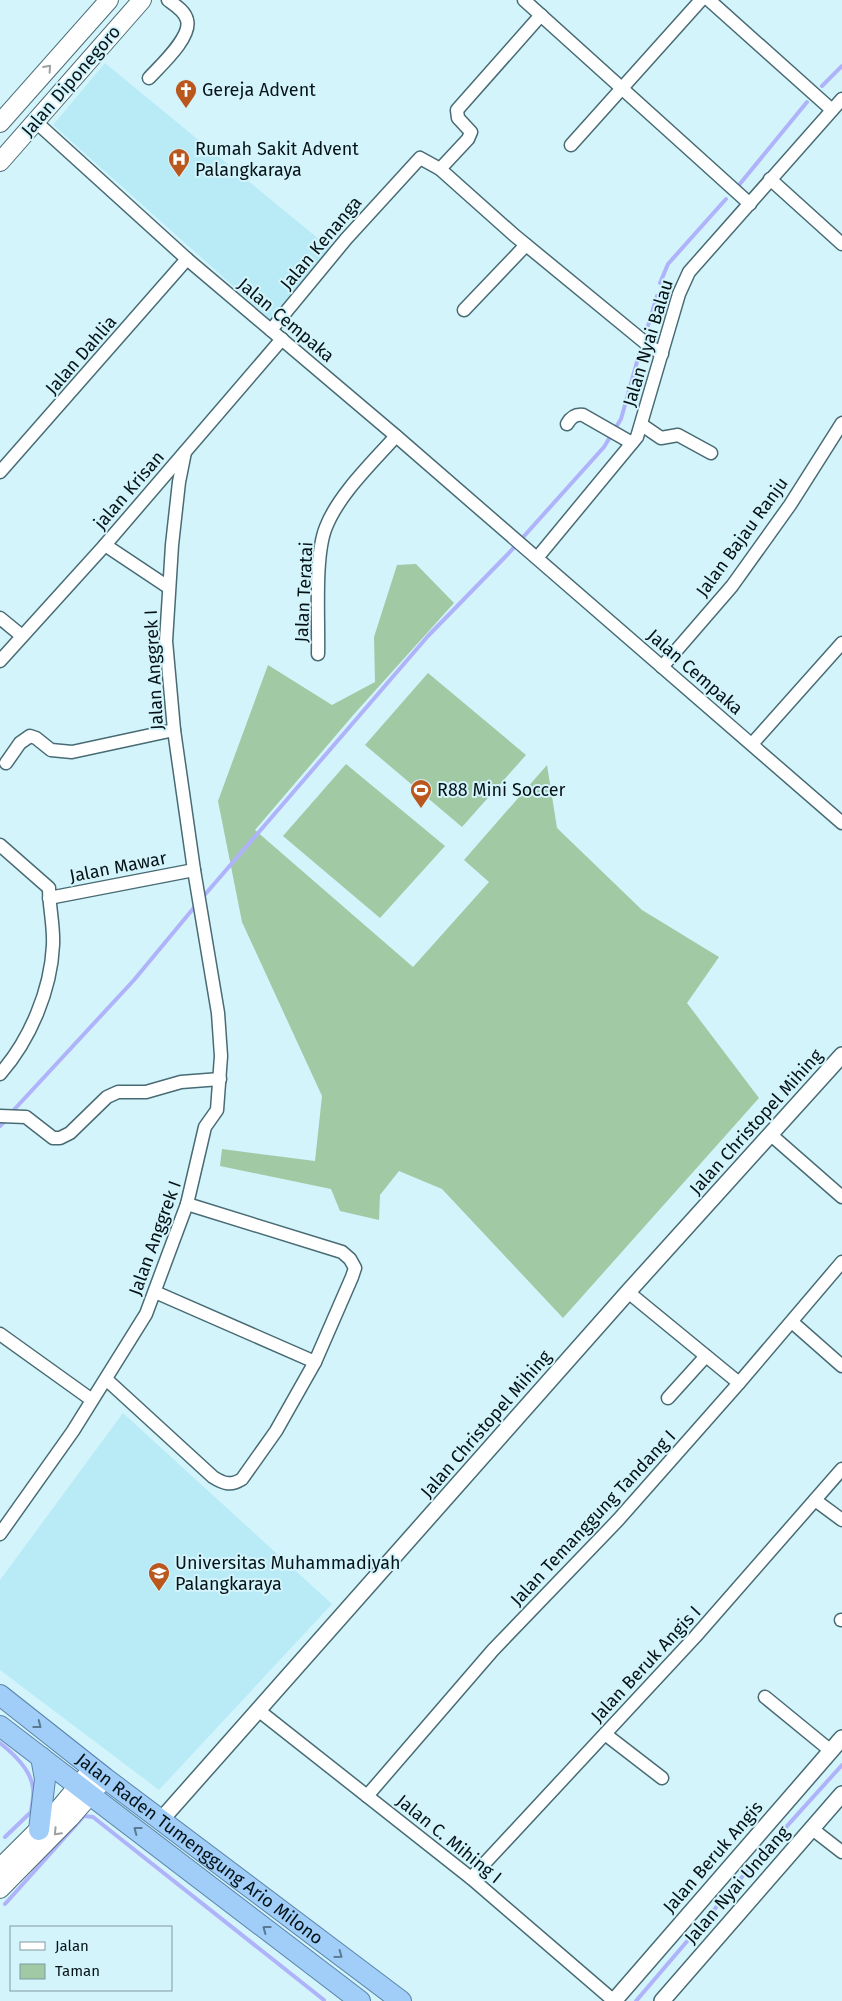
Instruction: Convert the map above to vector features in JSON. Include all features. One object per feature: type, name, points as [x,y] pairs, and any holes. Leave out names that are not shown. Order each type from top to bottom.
[{"type":"highway","name":"Jalan Raden Tumenggung Ario Milono","points":[[0,1695],[99,1773],[400,2001]]},
{"type":"highway","name":"Jalan Raden Tumenggung Ario Milono","points":[[0,1726],[360,2001]]},
{"type":"highway","points":[[39,1830],[45,1779],[41,1757]]},
{"type":"highway","points":[[295,1951],[309,1933]]},
{"type":"main road","name":"Jalan Diponegoro","points":[[0,162],[142,0]]},
{"type":"main road","name":"Jalan Diponegoro","points":[[0,123],[105,4]]},
{"type":"main road","points":[[105,4],[121,24]]},
{"type":"main road","points":[[15,105],[36,122]]},
{"type":"main road","points":[[0,1868],[84,1790],[99,1773]]},
{"type":"main road","points":[[0,1889],[70,1818],[84,1790]]},
{"type":"street","points":[[150,78],[187,34],[187,19],[168,0]]},
{"type":"street","points":[[524,0],[743,198]]},
{"type":"street","points":[[571,144],[701,0]]},
{"type":"street","points":[[709,0],[825,103]]},
{"type":"street","points":[[541,15],[457,110],[458,118],[470,132],[468,139],[440,169],[526,245],[655,349]]},
{"type":"street","name":"Jalan Nyai Balau","points":[[537,558],[625,438],[642,425],[655,349],[683,282],[710,248],[743,198],[770,179],[825,103],[842,99]]},
{"type":"street","name":"Jalan Cempaka","points":[[36,122],[187,259],[396,436],[842,823]]},
{"type":"street","name":"Jalan Kenanga","points":[[271,330],[346,239],[420,158],[440,169]]},
{"type":"street","points":[[770,179],[842,244]]},
{"type":"street","points":[[464,310],[526,245]]},
{"type":"street","name":"Jalan Dahlia","points":[[0,472],[187,259]]},
{"type":"street","name":"jalan Krisan","points":[[0,661],[105,545],[282,339]]},
{"type":"street","points":[[567,424],[571,417],[578,414],[583,415],[625,438]]},
{"type":"street","name":"Jalan Bajau Ranju","points":[[662,667],[732,586],[790,505],[842,423]]},
{"type":"street","points":[[642,425],[661,438],[678,434],[711,453]]},
{"type":"street","name":"Jalan Teratai","points":[[318,654],[320,551],[326,528],[360,477],[396,436]]},
{"type":"street","name":"Jalan Anggrek I","points":[[0,1534],[45,1473],[107,1380],[146,1314],[187,1204],[205,1127],[217,1110],[221,1056],[218,1013],[194,870],[174,730],[166,642],[168,587],[179,482],[185,452]]},
{"type":"street","points":[[105,545],[168,587]]},
{"type":"street","points":[[0,618],[22,636]]},
{"type":"street","points":[[752,744],[842,643]]},
{"type":"street","points":[[6,763],[20,743],[30,736],[36,738],[51,750],[72,752],[174,730]]},
{"type":"street","name":"Jalan Mawar","points":[[0,845],[49,888],[53,946],[41,1005],[19,1047],[0,1074]]},
{"type":"street","name":"Jalan Mawar","points":[[49,898],[194,870]]},
{"type":"street","name":"Jalan Christopel Mihing","points":[[161,1820],[628,1292],[842,1055]]},
{"type":"street","points":[[0,1116],[26,1116],[53,1138],[60,1138],[70,1132],[107,1098],[118,1092],[146,1092],[181,1082],[220,1079]]},
{"type":"street","points":[[770,1134],[842,1197]]},
{"type":"street","points":[[107,1380],[213,1477],[222,1483],[234,1484],[242,1479],[276,1432],[314,1362],[352,1277],[355,1268],[350,1259],[342,1252],[187,1204]]},
{"type":"street","name":"Jalan Temanggung Tandang I","points":[[367,1796],[493,1650],[618,1520],[792,1322],[842,1262]]},
{"type":"street","points":[[155,1292],[314,1362]]},
{"type":"street","points":[[628,1292],[739,1383]]},
{"type":"street","points":[[792,1322],[842,1366]]},
{"type":"street","points":[[0,1334],[92,1400]]},
{"type":"street","points":[[668,1398],[706,1356]]},
{"type":"street","name":"Jalan Beruk Angis I","points":[[471,1878],[695,1638],[842,1469]]},
{"type":"street","points":[[815,1500],[842,1520]]},
{"type":"street","points":[[765,1697],[831,1750]]},
{"type":"street","name":"Jalan C. Mihing I","points":[[258,1710],[471,1878],[614,2001]]},
{"type":"street","points":[[605,1734],[662,1778]]},
{"type":"street","name":"Jalan Beruk Angis","points":[[614,2001],[842,1738]]},
{"type":"street","name":"Jalan Nyai Undang","points":[[662,2001],[842,1794]]},
{"type":"street","points":[[811,1828],[842,1852]]},
{"type":"shaded area","name":"Rumah Sakit Advent Palangkaraya","points":[[105,63],[331,249],[271,320],[53,125]]},
{"type":"shaded area","name":"Universitas Muhammadiyah Palangkaraya","points":[[123,1413],[332,1604],[159,1790],[0,1670],[0,1580]]},
{"type":"green space","points":[[416,564],[454,603],[355,713],[255,830],[413,967],[489,882],[464,860],[547,765],[557,828],[642,910],[719,957],[687,1003],[759,1098],[563,1318],[442,1189],[399,1171],[380,1195],[379,1220],[340,1211],[331,1189],[220,1166],[222,1149],[315,1161],[322,1096],[242,922],[218,801],[268,665],[332,705],[375,682],[374,637],[397,565]]},
{"type":"green space","points":[[428,673],[526,755],[462,827],[365,745]]},
{"type":"green space","points":[[346,764],[445,846],[380,918],[283,836]]},
{"type":"waterway","points":[[822,86],[842,66]]},
{"type":"waterway","points":[[739,185],[807,102]]},
{"type":"waterway","points":[[660,283],[668,264],[726,199]]},
{"type":"waterway","points":[[647,329],[657,296]]},
{"type":"waterway","points":[[202,898],[428,636],[508,554],[604,447],[621,419],[640,351]]},
{"type":"waterway","points":[[11,1113],[134,980],[197,904]]},
{"type":"waterway","points":[[0,1126],[7,1119]]},
{"type":"waterway","points":[[0,1743],[16,1757],[25,1769],[32,1781],[33,1791],[31,1812],[5,1837]]},
{"type":"waterway","points":[[636,2001],[759,1857],[842,1765]]},
{"type":"waterway","points":[[5,1904],[84,1816],[93,1817],[324,2000]]},
{"type":"place","name":"Gereja Advent","points":[[186,109]]},
{"type":"place","name":"Rumah Sakit Advent Palangkaraya","points":[[179,178]]},
{"type":"place","name":"R88 Mini Soccer","points":[[421,809]]},
{"type":"place","name":"Universitas Muhammadiyah Palangkaraya","points":[[159,1592]]}]
